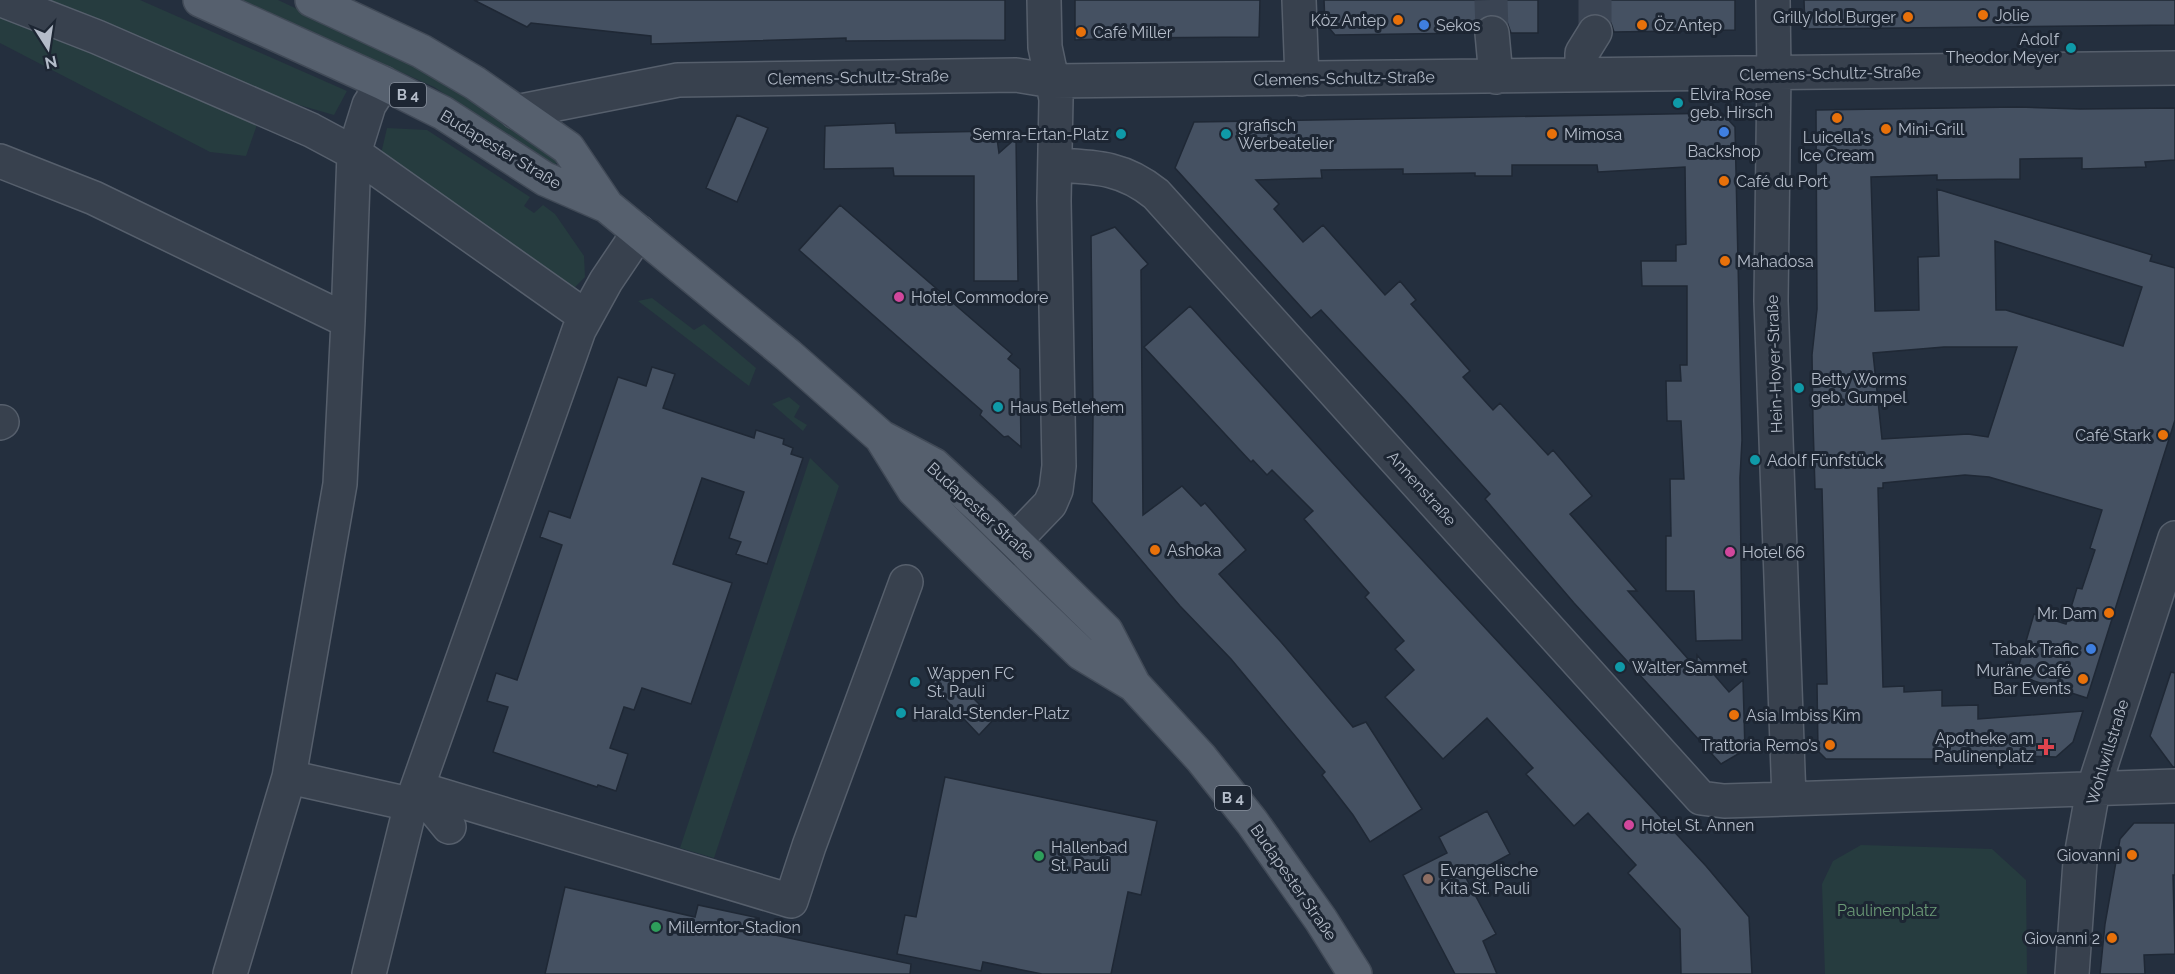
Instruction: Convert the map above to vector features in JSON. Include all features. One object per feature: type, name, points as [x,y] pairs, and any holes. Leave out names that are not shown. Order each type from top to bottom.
[{"type":"main road","name":"Budapester Straße","points":[[200,0],[384,82],[443,113],[544,179],[607,206],[788,355],[881,437],[934,465],[1106,631],[1134,685],[1201,758],[1252,822],[1321,920],[1355,974]]},
{"type":"main road","name":"Budapester Straße","points":[[312,0],[421,51],[475,82],[568,148],[607,206]]},
{"type":"main road","name":"Budapester Straße","points":[[881,437],[914,490],[990,565],[1081,653],[1134,685]]},
{"type":"street","points":[[2,0],[97,37],[311,130],[354,153],[586,317]]},
{"type":"street","points":[[990,565],[1050,504],[1058,480],[1056,99],[1045,47],[1044,0]]},
{"type":"street","points":[[1299,0],[1302,79]]},
{"type":"street","name":"Hein-Hoyer-Straße","points":[[1773,0],[1772,301],[1789,799]]},
{"type":"street","points":[[1582,75],[1582,53],[1595,32]]},
{"type":"street","points":[[1492,33],[1496,76]]},
{"type":"street","name":"Clemens-Schultz-Straße","points":[[516,112],[678,80],[1016,75],[1052,81],[1302,79],[2175,68]]},
{"type":"street","points":[[230,974],[289,777],[340,484],[354,153],[369,105],[384,82]]},
{"type":"street","points":[[0,161],[94,198],[348,321]]},
{"type":"street","name":"Annenstraße","points":[[1055,165],[1106,168],[1126,174],[1156,194],[1701,798],[1724,801],[1789,799]]},
{"type":"street","points":[[369,974],[414,798],[560,363],[606,281],[639,232]]},
{"type":"street","name":"Wohlwillstraße","points":[[2072,974],[2080,862],[2093,790],[2175,538]]},
{"type":"street","points":[[289,777],[396,801],[414,798],[790,901],[906,582]]},
{"type":"street","points":[[1789,799],[2175,786]]},
{"type":"street","points":[[414,798],[449,827]]},
{"type":"green space","points":[[33,0],[140,0],[347,91],[334,115],[292,103]]},
{"type":"green space","points":[[241,0],[278,0],[438,75],[559,161],[554,165],[434,87]]},
{"type":"green space","points":[[0,12],[260,116],[246,156],[210,152],[0,43]]},
{"type":"green space","points":[[387,128],[427,130],[530,197],[524,206],[534,213],[543,205],[555,214],[584,256],[585,277],[572,290],[381,154]]},
{"type":"green space","points":[[652,298],[694,330],[704,324],[756,368],[749,386],[638,301]]},
{"type":"green space","points":[[789,397],[800,406],[794,417],[807,425],[803,431],[772,404]]},
{"type":"green space","points":[[810,458],[839,486],[714,858],[680,848]]},
{"type":"green space","name":"Paulinenplatz","points":[[1861,845],[1992,849],[2026,880],[2027,974],[1825,974],[1822,884],[1833,861]]},
{"type":"building","points":[[474,0],[1005,0],[1005,40],[846,41],[846,38],[651,44],[651,36],[531,23],[527,27]]},
{"type":"building","points":[[1075,0],[1260,0],[1259,37],[1075,40]]},
{"type":"building","points":[[1324,0],[1538,0],[1538,33],[1511,33],[1507,22],[1500,16],[1491,14],[1481,18],[1475,25],[1473,33],[1335,35],[1325,23]]},
{"type":"building","points":[[1586,0],[1735,0],[1735,30],[1614,32],[1611,23],[1604,16],[1595,13],[1586,15]]},
{"type":"building","points":[[1804,0],[2175,0],[2175,25],[1805,29]]},
{"type":"building","points":[[2018,107],[2175,108],[2175,160],[2145,162],[2146,167],[2082,169],[2082,158],[2020,159],[2020,179],[1937,180],[1937,175],[1871,177],[1875,311],[1919,310],[1918,257],[1939,256],[1937,189],[2152,255],[2150,261],[2175,268],[2175,420],[2087,698],[2016,675],[2034,614],[2066,624],[2077,588],[2082,589],[2095,550],[2090,548],[2102,510],[1989,477],[1965,475],[1883,483],[1883,488],[1878,488],[1883,687],[1904,686],[1904,692],[1942,690],[1942,706],[1978,705],[1978,719],[2083,711],[2073,742],[2056,757],[1990,755],[1943,757],[1943,759],[1826,759],[1818,751],[1817,684],[1827,684],[1822,489],[1815,489],[1813,423],[1812,355],[1817,309],[1816,110]],"holes":[[[1995,241],[2142,287],[2123,346],[2006,310],[1996,310]],[[1944,347],[2017,347],[1988,437],[1968,434],[1882,439],[1873,353]]]},
{"type":"building","points":[[1722,113],[1735,127],[1742,440],[1740,478],[1742,640],[1696,641],[1694,591],[1666,591],[1666,536],[1671,536],[1670,479],[1684,479],[1681,421],[1667,421],[1666,381],[1681,381],[1680,365],[1687,365],[1687,286],[1642,286],[1641,261],[1676,261],[1676,245],[1686,244],[1685,167],[1598,172],[1597,165],[1512,165],[1512,176],[1475,176],[1475,173],[1403,174],[1403,169],[1321,170],[1322,178],[1256,180],[1279,204],[1274,209],[1303,242],[1323,225],[1385,295],[1400,281],[1416,300],[1411,304],[1470,371],[1463,377],[1493,410],[1500,403],[1548,455],[1553,450],[1592,496],[1570,514],[1637,591],[1628,591],[1697,669],[1697,655],[1729,692],[1743,680],[1745,750],[1721,764],[1574,603],[1485,499],[1490,494],[1405,400],[1321,310],[1311,318],[1175,168],[1194,122]]},
{"type":"building","points":[[737,115],[768,128],[737,202],[706,188]]},
{"type":"building","points":[[895,123],[896,133],[996,131],[999,153],[1016,138],[1018,281],[974,281],[974,176],[894,176],[893,168],[824,169],[825,126]]},
{"type":"building","points":[[840,205],[1012,354],[1008,359],[1020,369],[1021,447],[1008,436],[1004,437],[980,415],[982,411],[799,250]]},
{"type":"building","points":[[1115,227],[1148,264],[1141,270],[1143,515],[1182,486],[1201,506],[1205,503],[1246,550],[1219,574],[1281,642],[1353,727],[1366,722],[1422,809],[1370,842],[1353,815],[1322,775],[1325,772],[1231,659],[1180,606],[1092,502],[1091,236]]},
{"type":"building","points":[[1190,306],[1706,866],[1749,917],[1752,974],[1681,974],[1680,929],[1628,873],[1636,865],[1588,813],[1574,826],[1526,774],[1533,768],[1487,718],[1443,759],[1385,697],[1414,670],[1395,649],[1404,641],[1365,597],[1369,593],[1304,519],[1313,511],[1272,470],[1267,475],[1253,460],[1251,462],[1144,347]]},
{"type":"building","points":[[652,367],[675,374],[663,408],[754,438],[756,430],[784,439],[783,444],[793,448],[791,454],[803,458],[767,564],[736,554],[741,542],[729,538],[744,492],[702,478],[673,564],[732,583],[691,704],[642,688],[634,710],[624,707],[610,748],[628,754],[616,791],[598,785],[597,787],[493,752],[508,707],[487,701],[496,673],[517,680],[562,545],[540,537],[549,511],[570,518],[618,377],[646,386]]},
{"type":"building","points":[[945,670],[994,719],[979,735],[931,684]]},
{"type":"building","points":[[2171,672],[2175,673],[2175,767],[2150,736]]},
{"type":"building","name":"Hallenbad St. Pauli","points":[[945,777],[1157,821],[1141,895],[1128,892],[1111,974],[1042,974],[983,962],[981,971],[897,954],[905,915],[916,917]]},
{"type":"building","points":[[1487,811],[1510,854],[1466,878],[1496,934],[1483,941],[1497,974],[1455,974],[1403,875],[1447,853],[1439,837]]},
{"type":"building","points":[[2134,823],[2175,823],[2175,875],[2173,875],[2175,954],[2144,955],[2145,974],[2100,974],[2105,924],[2120,839]]},
{"type":"building","name":"Millerntor-Stadion","points":[[565,887],[695,917],[698,905],[759,918],[756,931],[911,964],[910,974],[545,974]]},
{"type":"tunnel","points":[[1491,0],[1492,33]]},
{"type":"tunnel","points":[[1595,0],[1595,32]]},
{"type":"place","name":"Jolie","points":[[1983,15]]},
{"type":"place","name":"Grilly Idol Burger","points":[[1908,17]]},
{"type":"place","name":"Köz Antep","points":[[1398,20]]},
{"type":"place","name":"Sekos","points":[[1424,25]]},
{"type":"place","name":"Öz Antep","points":[[1642,25]]},
{"type":"place","name":"Café Miller","points":[[1081,32]]},
{"type":"place","name":"Adolf Theodor Meyer","points":[[2071,48]]},
{"type":"place","name":"Elvira Rose geb. Hirsch","points":[[1678,103]]},
{"type":"place","name":"Luicella's Ice Cream","points":[[1837,118]]},
{"type":"place","name":"Mini-Grill","points":[[1886,129]]},
{"type":"place","name":"Backshop","points":[[1724,132]]},
{"type":"place","name":"Semra-Ertan-Platz","points":[[1121,134]]},
{"type":"place","name":"grafisch Werbeatelier","points":[[1226,134]]},
{"type":"place","name":"Mimosa","points":[[1552,134]]},
{"type":"place","name":"Café du Port","points":[[1724,181]]},
{"type":"place","name":"Mahadosa","points":[[1725,261]]},
{"type":"place","name":"Hotel Commodore","points":[[899,297]]},
{"type":"place","name":"Betty Worms geb. Gumpel","points":[[1799,388]]},
{"type":"place","name":"Haus Betlehem","points":[[998,407]]},
{"type":"place","name":"Café Stark","points":[[2163,435]]},
{"type":"place","name":"Adolf Fünfstück","points":[[1755,460]]},
{"type":"place","name":"Ashoka","points":[[1155,550]]},
{"type":"place","name":"Hotel 66","points":[[1730,552]]},
{"type":"place","name":"Mr. Dam","points":[[2109,613]]},
{"type":"place","name":"Tabak Trafic","points":[[2091,649]]},
{"type":"place","name":"Walter Sammet","points":[[1620,667]]},
{"type":"place","name":"Muräne Café Bar Events","points":[[2083,679]]},
{"type":"place","name":"Wappen FC St. Pauli","points":[[915,682]]},
{"type":"place","name":"Harald-Stender-Platz","points":[[901,713]]},
{"type":"place","name":"Asia Imbiss Kim","points":[[1734,715]]},
{"type":"place","name":"Trattoria Remo’s","points":[[1830,745]]},
{"type":"place","name":"Apotheke am Paulinenplatz","points":[[2046,747]]},
{"type":"place","name":"Hotel St. Annen","points":[[1629,825]]},
{"type":"place","name":"Giovanni","points":[[2132,855]]},
{"type":"place","name":"Hallenbad St. Pauli","points":[[1039,856]]},
{"type":"place","name":"Evangelische Kita St. Pauli","points":[[1428,879]]},
{"type":"place","name":"Millerntor-Stadion","points":[[656,927]]},
{"type":"place","name":"Giovanni 2","points":[[2112,938]]}]
